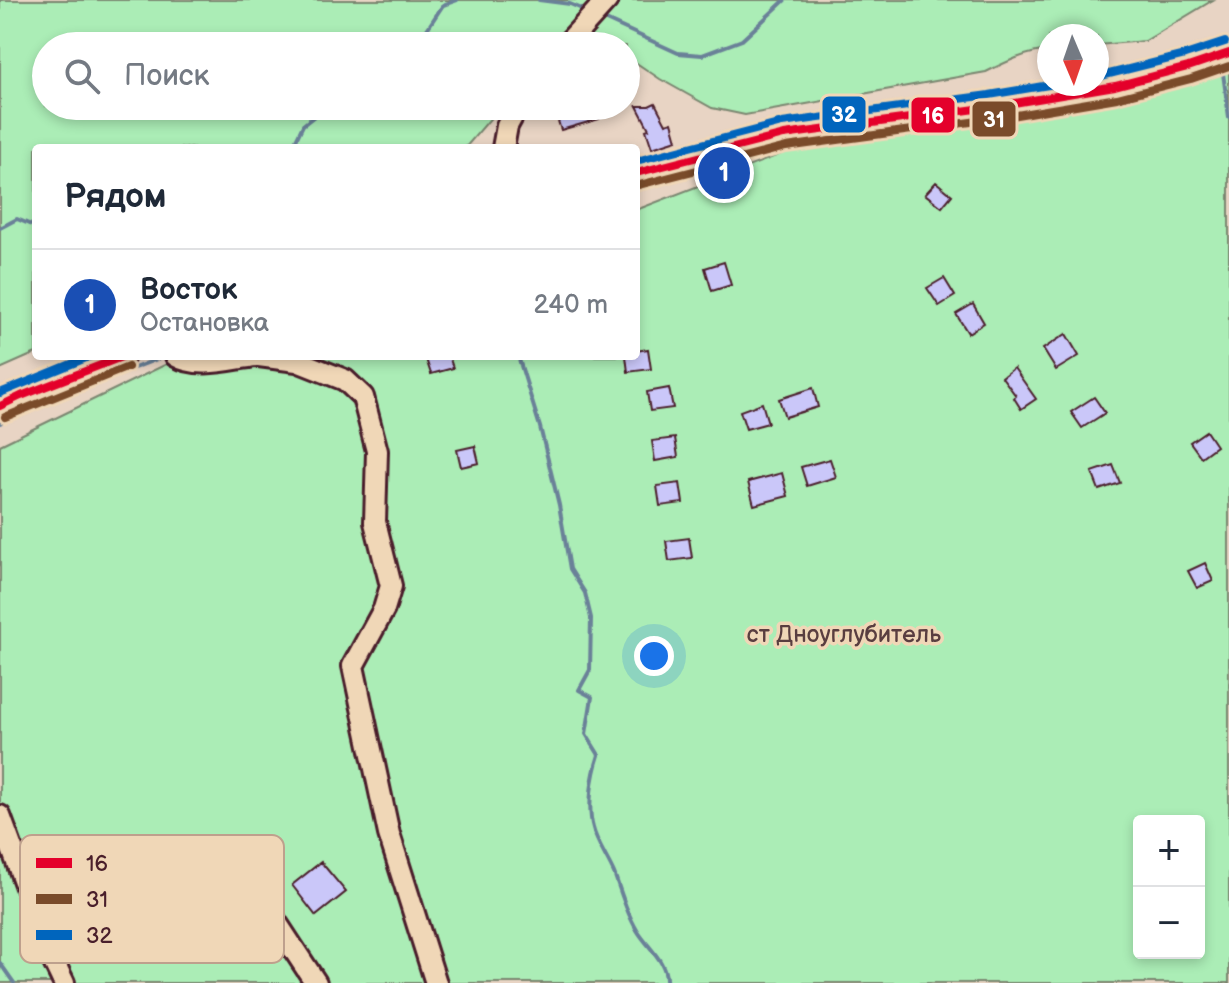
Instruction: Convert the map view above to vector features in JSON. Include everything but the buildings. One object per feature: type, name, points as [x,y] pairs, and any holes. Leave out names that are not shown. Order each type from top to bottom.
[{"type":"street","points":[[578,32],[607,0]]},
{"type":"street","points":[[640,172],[784,135],[991,107],[1115,86],[1229,53]]},
{"type":"street","points":[[504,144],[510,120]]},
{"type":"street","points":[[0,406],[114,360]]},
{"type":"street","points":[[187,360],[195,363],[222,360]]},
{"type":"street","points":[[289,360],[345,380],[363,397],[377,451],[375,522],[391,586],[384,609],[353,666],[389,834],[436,983]]},
{"type":"street","points":[[0,816],[20,871]]},
{"type":"street","points":[[284,934],[316,983]]},
{"type":"street","points":[[54,963],[64,983]]},
{"type":"green space","points":[[0,0],[1213,0],[1145,41],[1109,44],[1109,24],[1037,24],[1037,52],[986,72],[745,115],[712,108],[640,65],[640,32],[32,32],[32,120],[489,120],[468,144],[32,144],[32,355],[0,369]]},
{"type":"green space","name":"ст Дноуглубитель","points":[[1229,53],[1229,983],[0,983],[0,445],[175,360],[640,360],[640,208],[823,138],[1037,93],[1037,96],[1109,96],[1109,78]]},
{"type":"waterway","points":[[425,32],[443,5],[457,0]]},
{"type":"waterway","points":[[539,0],[570,4],[582,9]]},
{"type":"waterway","points":[[640,36],[678,53],[702,55],[742,40],[785,0]]},
{"type":"waterway","points":[[606,20],[632,32]]},
{"type":"waterway","points":[[1217,68],[1229,64]]},
{"type":"waterway","points":[[1222,66],[1229,117]]},
{"type":"waterway","points":[[1151,87],[1178,80]]},
{"type":"waterway","points":[[640,186],[779,152],[937,130],[1105,100]]},
{"type":"waterway","points":[[294,144],[303,125],[309,120]]},
{"type":"waterway","points":[[0,228],[17,219],[32,225]]},
{"type":"waterway","points":[[0,423],[155,360]]},
{"type":"waterway","points":[[519,360],[559,505],[570,569],[585,593],[591,618],[590,670],[579,690],[592,697],[586,734],[599,755],[591,792],[593,828],[630,916],[664,968],[666,983]]},
{"type":"waterway","points":[[0,963],[14,983]]},
{"type":"transit line","name":"32","points":[[1109,74],[1225,42]]},
{"type":"transit line","name":"16","points":[[640,172],[784,135],[991,107],[1115,86],[1229,53]]},
{"type":"transit line","name":"31","points":[[640,185],[786,147],[993,119],[1117,98],[1229,66]]},
{"type":"transit line","name":"32","points":[[640,160],[782,123],[1037,87]]},
{"type":"transit line","name":"32","points":[[0,393],[81,360]]},
{"type":"transit line","name":"16","points":[[0,406],[114,360]]},
{"type":"transit line","name":"31","points":[[5,417],[128,367]]},
{"type":"place","name":"Восток","points":[[724,173]]}]
